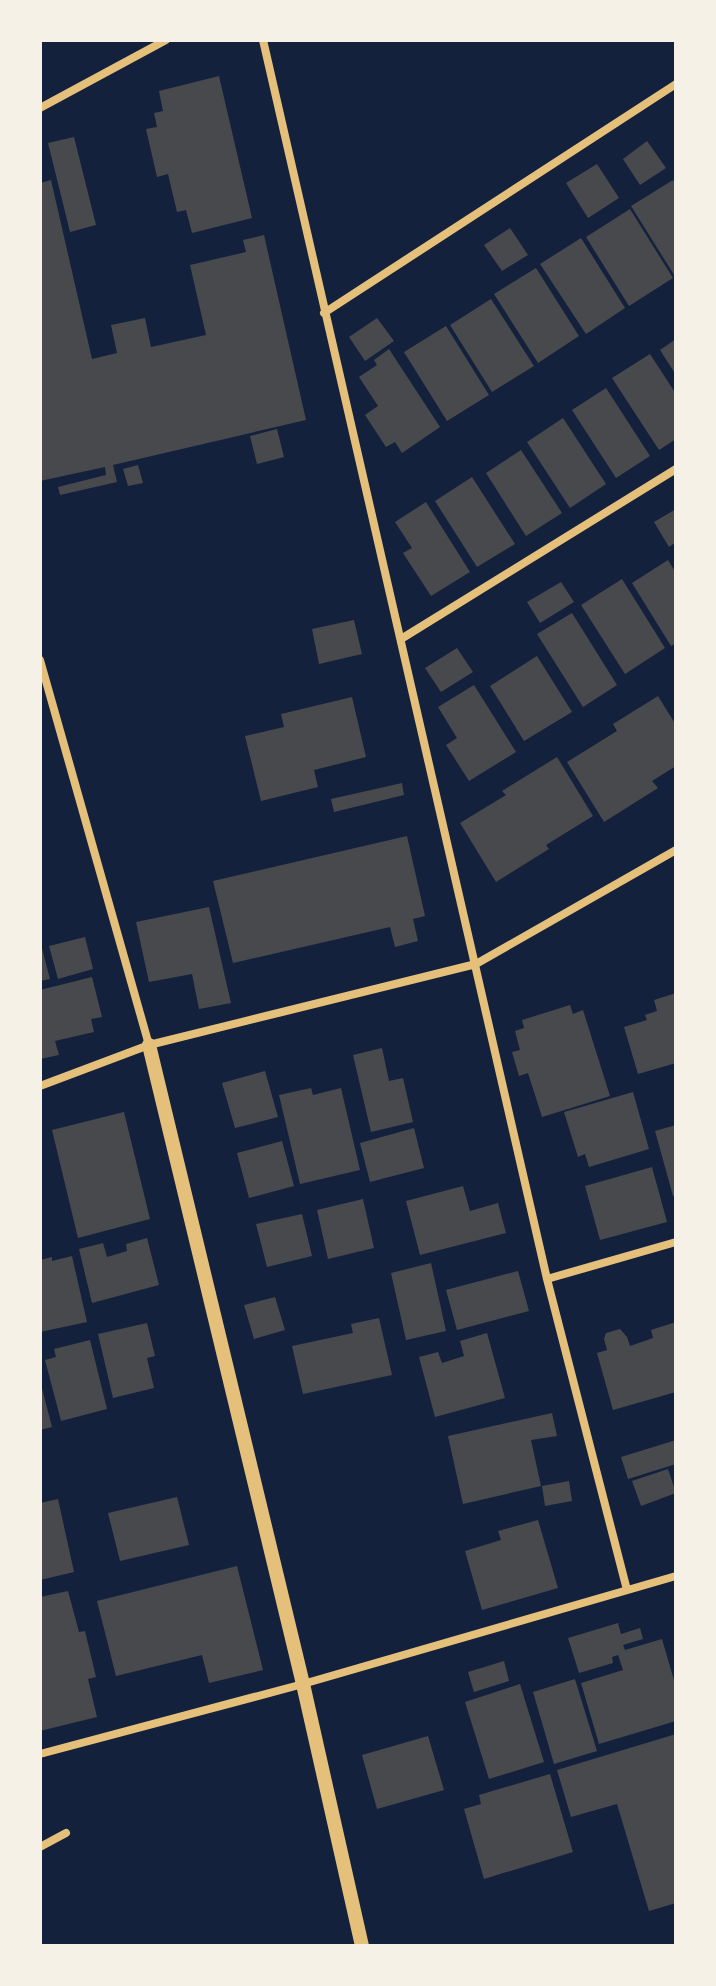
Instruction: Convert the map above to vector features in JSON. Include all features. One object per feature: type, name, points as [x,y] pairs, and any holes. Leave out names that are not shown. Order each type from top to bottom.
[{"type":"street","points":[[40,108],[166,40]]},
{"type":"street","points":[[263,40],[547,1279],[627,1590]]},
{"type":"street","points":[[324,313],[676,84]]},
{"type":"street","points":[[401,639],[676,469]]},
{"type":"street","points":[[40,660],[149,1045],[303,1684],[362,1946]]},
{"type":"street","points":[[40,706],[51,704]]},
{"type":"street","points":[[40,1086],[149,1045],[476,964],[676,850]]},
{"type":"street","points":[[547,1279],[676,1242]]},
{"type":"street","points":[[40,1754],[303,1684],[676,1576]]},
{"type":"street","points":[[40,1847],[66,1833]]},
{"type":"building","points":[[219,76],[252,218],[192,233],[186,210],[177,212],[168,174],[157,177],[146,129],[157,127],[154,113],[163,111],[159,91]]},
{"type":"building","points":[[74,137],[96,225],[70,232],[48,143]]},
{"type":"building","points":[[647,141],[666,168],[640,185],[623,159]]},
{"type":"building","points":[[597,164],[619,198],[588,218],[566,183]]},
{"type":"building","points":[[51,180],[92,359],[117,353],[111,325],[145,318],[151,347],[206,335],[190,265],[246,252],[243,240],[264,235],[306,420],[113,465],[117,482],[60,495],[58,487],[106,475],[105,467],[40,481],[40,183]]},
{"type":"building","points":[[673,180],[676,185],[676,278],[631,206]]},
{"type":"building","points":[[630,209],[673,278],[629,306],[586,237]]},
{"type":"building","points":[[510,228],[528,255],[502,271],[484,245]]},
{"type":"building","points":[[581,238],[625,308],[586,334],[540,264]]},
{"type":"building","points":[[536,268],[579,336],[538,363],[494,294]]},
{"type":"building","points":[[491,299],[534,366],[492,392],[450,325]]},
{"type":"building","points":[[377,318],[394,341],[365,361],[349,337]]},
{"type":"building","points":[[446,326],[489,395],[447,421],[404,352]]},
{"type":"building","points":[[676,339],[676,375],[660,350]]},
{"type":"building","points":[[389,349],[440,427],[402,453],[395,442],[386,447],[365,415],[378,406],[359,377],[377,365],[374,360]]},
{"type":"building","points":[[650,354],[676,394],[676,439],[659,450],[612,378]]},
{"type":"building","points":[[606,388],[650,456],[616,478],[572,410]]},
{"type":"building","points":[[563,418],[606,484],[570,508],[527,442]]},
{"type":"building","points":[[277,429],[284,457],[257,464],[250,436]]},
{"type":"building","points":[[521,450],[562,513],[526,536],[486,473]]},
{"type":"building","points":[[138,465],[143,483],[128,486],[123,469]]},
{"type":"building","points":[[472,477],[515,544],[477,567],[435,501]]},
{"type":"building","points":[[426,502],[470,572],[431,596],[403,553],[412,548],[395,522]]},
{"type":"building","points":[[676,509],[676,542],[669,547],[654,522]]},
{"type":"building","points":[[668,560],[676,573],[676,643],[671,646],[632,583]]},
{"type":"building","points":[[622,579],[665,648],[625,674],[581,605]]},
{"type":"building","points":[[561,582],[574,602],[540,623],[527,602]]},
{"type":"building","points":[[572,613],[617,685],[583,707],[537,634]]},
{"type":"building","points":[[354,620],[362,654],[319,664],[312,629]]},
{"type":"building","points":[[457,648],[473,672],[441,692],[425,668]]},
{"type":"building","points":[[537,656],[572,712],[524,741],[490,686]]},
{"type":"building","points":[[474,685],[516,752],[469,781],[446,745],[457,738],[438,707]]},
{"type":"building","points":[[658,696],[676,725],[676,766],[652,781],[658,788],[604,822],[567,762],[617,731],[613,724]]},
{"type":"building","points":[[352,697],[366,757],[314,770],[318,787],[261,801],[245,736],[284,727],[281,714]]},
{"type":"building","points":[[557,757],[593,816],[546,845],[549,849],[496,882],[460,823],[506,795],[502,791]]},
{"type":"building","points":[[402,783],[404,795],[334,812],[331,799]]},
{"type":"building","points":[[407,836],[425,916],[413,919],[418,941],[395,947],[390,927],[233,963],[213,881]]},
{"type":"building","points":[[209,907],[231,1003],[199,1009],[192,974],[149,982],[136,922]]},
{"type":"building","points":[[85,937],[93,969],[58,979],[49,946]]},
{"type":"building","points":[[40,941],[50,979],[40,981]]},
{"type":"building","points":[[92,977],[102,1017],[91,1019],[94,1032],[55,1041],[59,1055],[40,1059],[40,990]]},
{"type":"building","points":[[676,993],[676,1063],[638,1074],[624,1027],[647,1020],[645,1015],[657,1011],[654,1000]]},
{"type":"building","points":[[570,1005],[573,1014],[583,1010],[610,1096],[542,1117],[528,1073],[519,1076],[512,1052],[520,1050],[515,1031],[524,1028],[522,1020]]},
{"type":"building","points":[[382,1048],[389,1081],[403,1078],[413,1122],[371,1132],[353,1055]]},
{"type":"building","points":[[265,1071],[278,1117],[235,1128],[222,1083]]},
{"type":"building","points":[[311,1088],[313,1095],[341,1088],[360,1170],[300,1184],[279,1095]]},
{"type":"building","points":[[633,1092],[649,1149],[589,1167],[585,1154],[578,1157],[564,1112]]},
{"type":"building","points":[[124,1112],[150,1219],[78,1238],[52,1130]]},
{"type":"building","points":[[676,1125],[676,1195],[673,1196],[655,1131]]},
{"type":"building","points":[[414,1128],[424,1168],[370,1182],[360,1143]]},
{"type":"building","points":[[282,1141],[294,1186],[249,1198],[237,1153]]},
{"type":"building","points":[[652,1167],[667,1222],[600,1240],[585,1186]]},
{"type":"building","points":[[463,1186],[470,1211],[498,1203],[506,1233],[420,1255],[406,1201]]},
{"type":"building","points":[[363,1199],[374,1248],[328,1259],[317,1210]]},
{"type":"building","points":[[302,1214],[312,1256],[267,1267],[256,1224]]},
{"type":"building","points":[[147,1238],[159,1285],[92,1303],[79,1249],[103,1243],[107,1257],[127,1251],[126,1244]]},
{"type":"building","points":[[72,1256],[87,1322],[40,1332],[40,1260],[52,1257],[52,1261]]},
{"type":"building","points":[[431,1263],[446,1331],[406,1340],[391,1273]]},
{"type":"building","points":[[518,1271],[529,1311],[457,1330],[446,1290]]},
{"type":"building","points":[[275,1297],[285,1330],[254,1339],[244,1305]]},
{"type":"building","points":[[379,1318],[392,1375],[303,1394],[292,1346],[353,1333],[351,1324]]},
{"type":"building","points":[[676,1322],[676,1392],[613,1410],[597,1353],[607,1350],[606,1333],[620,1329],[630,1346],[653,1338],[651,1330]]},
{"type":"building","points":[[147,1323],[155,1356],[147,1358],[154,1388],[113,1398],[98,1334]]},
{"type":"building","points":[[487,1333],[505,1398],[435,1417],[419,1357],[438,1352],[442,1363],[464,1356],[460,1341]]},
{"type":"building","points":[[90,1340],[107,1409],[61,1421],[45,1360],[56,1357],[54,1349]]},
{"type":"building","points":[[40,1381],[52,1427],[40,1430]]},
{"type":"building","points":[[552,1413],[557,1436],[531,1440],[541,1486],[463,1504],[448,1436]]},
{"type":"building","points":[[676,1440],[676,1464],[628,1479],[621,1457]]},
{"type":"building","points":[[668,1469],[676,1493],[641,1506],[632,1481]]},
{"type":"building","points":[[569,1481],[572,1501],[545,1506],[542,1486]]},
{"type":"building","points":[[177,1497],[189,1545],[120,1561],[108,1513]]},
{"type":"building","points":[[58,1499],[74,1572],[40,1580],[40,1503]]},
{"type":"building","points":[[538,1520],[558,1588],[482,1610],[465,1551],[501,1540],[498,1531]]},
{"type":"building","points":[[237,1566],[263,1670],[209,1683],[202,1655],[116,1676],[97,1601]]},
{"type":"building","points":[[68,1591],[79,1632],[85,1631],[96,1677],[88,1679],[97,1717],[40,1731],[40,1597]]},
{"type":"building","points":[[618,1623],[621,1634],[640,1628],[643,1639],[623,1645],[625,1650],[662,1639],[676,1687],[676,1721],[599,1744],[581,1683],[623,1670],[618,1655],[612,1657],[613,1663],[579,1673],[568,1638]]},
{"type":"building","points":[[504,1661],[509,1681],[474,1692],[468,1672]]},
{"type":"building","points":[[575,1679],[597,1751],[554,1764],[533,1692]]},
{"type":"building","points":[[520,1684],[544,1762],[489,1779],[465,1702]]},
{"type":"building","points":[[676,1734],[676,1903],[649,1911],[617,1804],[571,1817],[557,1770]]},
{"type":"building","points":[[428,1736],[444,1790],[377,1809],[362,1755]]},
{"type":"building","points":[[550,1774],[573,1852],[484,1879],[464,1809],[481,1804],[479,1795]]}]
